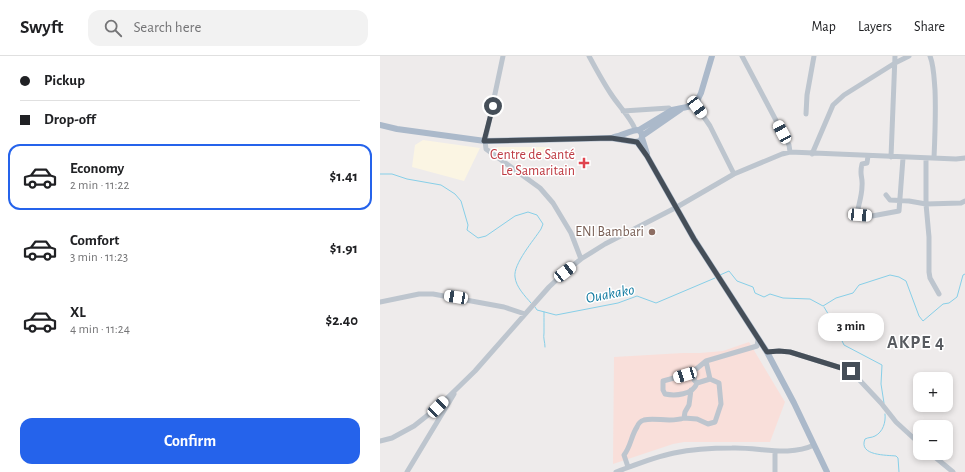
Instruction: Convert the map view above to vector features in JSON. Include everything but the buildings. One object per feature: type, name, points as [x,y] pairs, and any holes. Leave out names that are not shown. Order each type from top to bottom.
[{"type":"main road","points":[[380,125],[484,141],[611,138],[636,135],[673,112],[695,105],[701,93],[712,56]]},
{"type":"main road","points":[[611,138],[636,135]]},
{"type":"main road","points":[[636,135],[694,239],[767,352],[794,402],[826,472]]},
{"type":"street","points":[[503,56],[484,141],[486,148],[540,188],[554,203],[571,233],[582,260]]},
{"type":"street","points":[[589,56],[610,94],[628,119],[633,123],[636,135]]},
{"type":"street","points":[[742,56],[789,145],[790,152]]},
{"type":"street","points":[[806,114],[807,95],[814,56]]},
{"type":"street","points":[[891,157],[895,56]]},
{"type":"street","points":[[812,154],[833,105],[844,95],[895,63],[910,56]]},
{"type":"street","points":[[930,56],[934,74],[936,109],[934,158]]},
{"type":"street","points":[[695,105],[710,126],[734,174]]},
{"type":"street","points":[[623,111],[669,108],[673,112]]},
{"type":"street","points":[[380,441],[392,438],[414,426],[438,407],[549,287],[582,260],[605,244],[677,207],[734,174],[790,152],[903,158],[965,158]]},
{"type":"street","points":[[868,156],[867,163],[862,164],[860,175],[863,185],[857,213],[858,215],[872,216],[899,211],[903,158]]},
{"type":"street","points":[[926,158],[926,204],[929,237],[929,272],[930,278],[939,294]]},
{"type":"street","points":[[886,195],[890,200],[909,200],[926,204],[961,203],[965,201]]},
{"type":"street","points":[[380,302],[419,294],[433,294],[504,307],[525,314]]},
{"type":"street","points":[[628,467],[624,455],[630,446],[630,438],[643,420],[669,421],[684,418],[697,419],[708,424],[715,422],[721,404],[719,383],[710,379],[697,383],[691,390],[680,395],[664,394],[664,381],[685,375],[706,361],[757,346],[758,340]]},
{"type":"street","points":[[767,352],[790,352],[851,371],[913,438]]},
{"type":"street","points":[[706,361],[710,379]]},
{"type":"street","points":[[694,370],[694,380],[697,383]]},
{"type":"street","points":[[407,472],[459,386]]},
{"type":"street","points":[[684,418],[685,412],[689,405],[691,390]]},
{"type":"street","points":[[616,472],[675,453],[696,450],[733,448],[804,450],[814,445]]},
{"type":"street","points":[[775,450],[775,472]]},
{"type":"street","points":[[938,460],[953,472]]},
{"type":"shaded area","points":[[423,140],[480,148],[464,181],[412,167],[415,145]]},
{"type":"shaded area","points":[[497,147],[549,147],[549,153],[544,153],[543,158],[534,159],[510,157],[510,155],[496,152]]},
{"type":"shaded area","points":[[749,342],[785,402],[770,442],[684,442],[673,444],[613,464],[614,357],[723,351]]},
{"type":"waterway","name":"Ouakako","points":[[380,174],[392,174],[407,179],[441,185],[455,194],[461,201],[468,225],[467,230],[478,238],[486,236],[515,216],[528,212],[537,215],[543,224],[521,259],[515,272],[517,284],[531,303]]},
{"type":"waterway","name":"Ouakako","points":[[720,275],[729,271],[737,281],[753,287],[755,293],[764,297],[770,294],[783,298],[810,299],[823,306],[836,298],[853,293],[859,285],[890,275],[899,277],[906,281],[919,316],[923,321],[943,304],[949,303],[957,297],[963,275],[965,274]]},
{"type":"waterway","name":"Ouakako","points":[[535,307],[537,310],[556,315],[618,303],[637,296],[656,303],[715,278]]},
{"type":"waterway","points":[[824,307],[844,345],[882,365],[881,384],[884,403]]},
{"type":"waterway","points":[[544,312],[545,347]]},
{"type":"waterway","points":[[885,414],[882,429],[875,436],[865,439],[864,445],[869,452],[874,454],[896,456],[898,458],[899,472]]},
{"type":"place","name":"Centre de Santé Le Samaritain","points":[[584,163]]},
{"type":"place","name":"ENI Bambari","points":[[652,232]]},
{"type":"district","name":"AKPE 4","points":[[916,343]]},
{"type":"route","points":[[493,106],[484,141],[611,138],[637,142],[677,207],[694,239],[767,352],[790,352],[851,371]]}]
